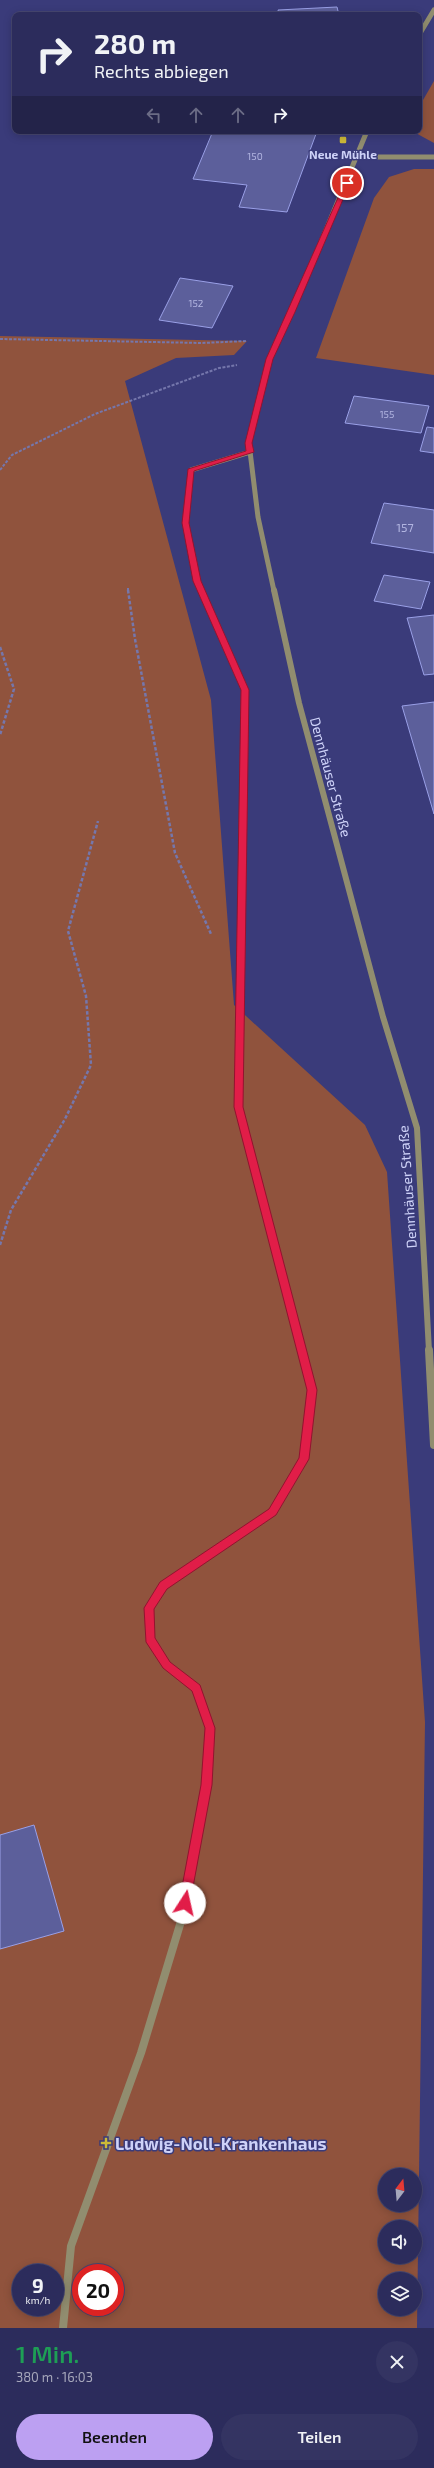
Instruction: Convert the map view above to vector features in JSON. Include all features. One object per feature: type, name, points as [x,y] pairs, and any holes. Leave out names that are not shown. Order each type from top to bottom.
[{"type":"street","points":[[422,30],[434,10]]},
{"type":"street","name":"Dennhäuser Straße","points":[[366,134],[358,156],[279,340],[269,359],[249,443],[258,518],[299,702],[383,1018],[417,1128],[434,1445]]},
{"type":"street","points":[[358,156],[434,157]]},
{"type":"street","points":[[63,2328],[71,2246],[141,2053],[182,1918],[206,1785],[210,1728],[196,1688],[167,1665],[150,1639],[149,1608],[163,1586],[273,1512],[304,1459],[312,1390],[239,1107],[245,690],[197,581],[186,523],[191,470],[250,452]]},
{"type":"path","points":[[0,339],[202,343],[279,340]]},
{"type":"path","points":[[0,470],[12,455],[95,414],[219,368],[269,359]]},
{"type":"path","points":[[128,588],[135,639],[175,853],[213,939]]},
{"type":"path","points":[[0,647],[14,689],[0,736]]},
{"type":"path","points":[[0,1245],[11,1210],[65,1119],[91,1065],[86,996],[68,932],[98,821]]},
{"type":"shaded area","points":[[434,81],[434,143],[418,134],[422,134],[422,102]]},
{"type":"shaded area","points":[[414,169],[434,169],[434,375],[316,358],[374,198],[389,177]]},
{"type":"shaded area","points":[[0,336],[247,341],[234,355],[176,358],[125,381],[211,700],[234,1005],[365,1125],[387,1172],[425,1722],[419,2168],[378,2168],[378,2212],[419,2212],[418,2220],[378,2220],[378,2264],[418,2264],[418,2272],[378,2272],[378,2316],[417,2316],[417,2328],[0,2328]]},
{"type":"building","points":[[337,7],[338,12],[278,12],[278,10]]},
{"type":"building","points":[[212,134],[316,134],[287,212],[239,207],[247,185],[193,179]]},
{"type":"building","points":[[180,278],[233,286],[212,328],[159,320]]},
{"type":"building","points":[[354,396],[429,406],[421,433],[345,423]]},
{"type":"building","points":[[427,427],[434,428],[434,453],[420,451]]},
{"type":"building","points":[[384,503],[434,510],[434,553],[371,543]]},
{"type":"building","points":[[384,575],[430,582],[421,609],[374,601]]},
{"type":"building","points":[[434,615],[434,674],[424,675],[407,618]]},
{"type":"building","points":[[434,702],[434,814],[402,706]]},
{"type":"building","points":[[34,1825],[64,1931],[0,1949],[0,1835]]},
{"type":"place","name":"Neue Mühle","points":[[343,140]]},
{"type":"place","name":"Ludwig-Noll-Krankenhaus","points":[[106,2143]]},
{"type":"route","points":[[185,1903],[206,1785],[210,1728],[196,1688],[167,1665],[150,1639],[149,1608],[163,1586],[273,1512],[304,1459],[312,1390],[239,1107],[245,690],[197,581],[186,523],[191,470],[250,452],[249,443],[263,391],[269,359],[292,312],[347,183]]}]
